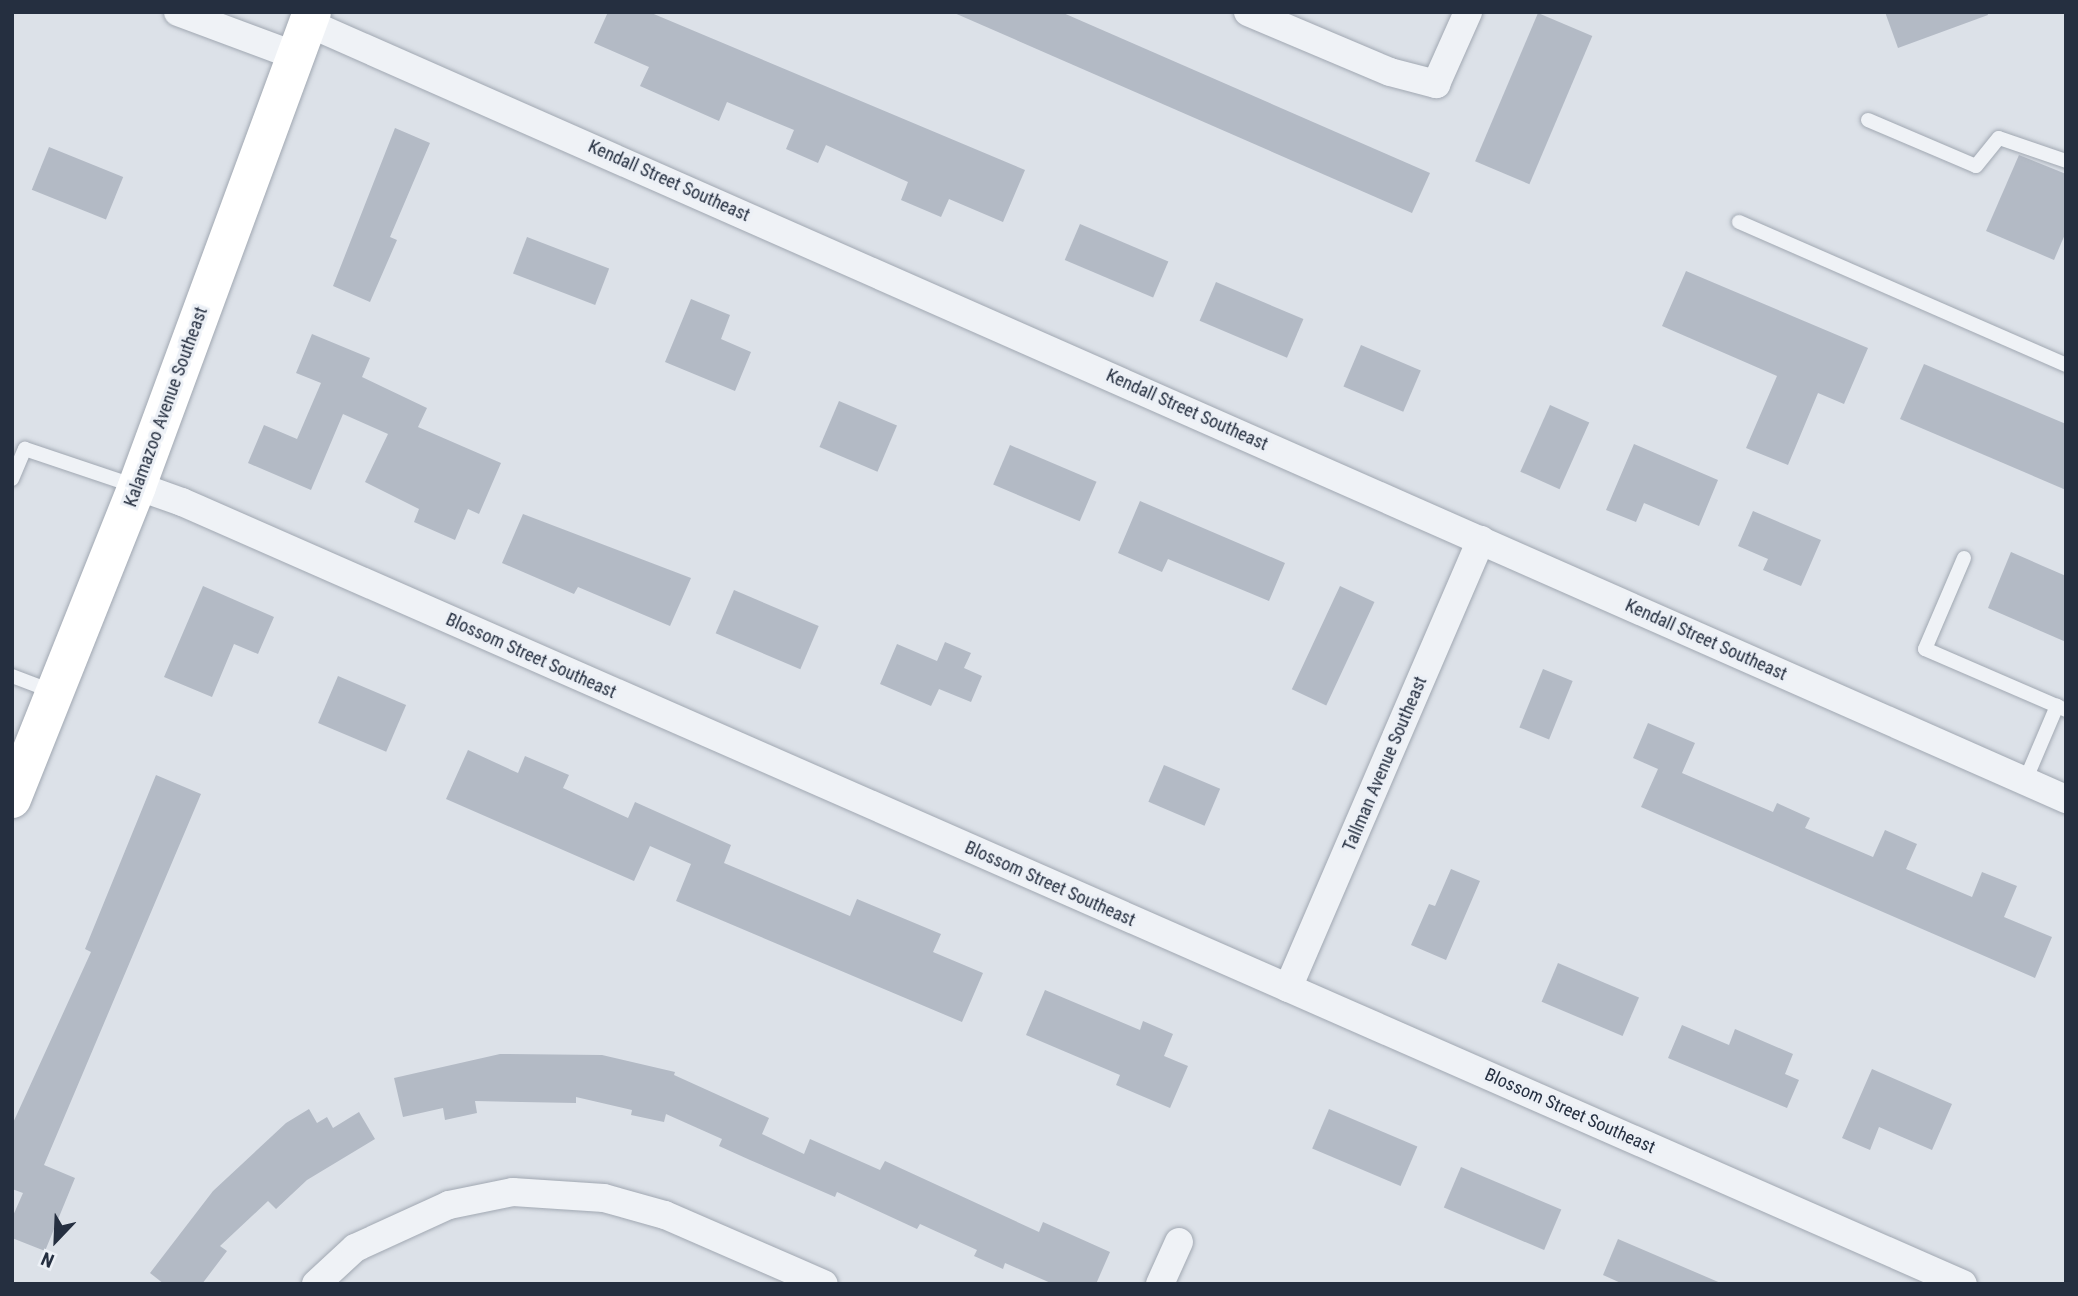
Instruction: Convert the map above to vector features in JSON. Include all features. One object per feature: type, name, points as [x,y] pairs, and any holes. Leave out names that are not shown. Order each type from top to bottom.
[{"type":"main road","name":"Kalamazoo Avenue Southeast","points":[[12,799],[137,486],[306,30]]},
{"type":"street","name":"Kendall Street Southeast","points":[[178,12],[306,30],[1481,540],[2066,799]]},
{"type":"street","points":[[1248,12],[1390,72],[1436,84],[1468,12]]},
{"type":"street","name":"Blossom Street Southeast","points":[[137,486],[182,502],[1963,1284]]},
{"type":"street","name":"Tallman Avenue Southeast","points":[[1289,988],[1481,540]]},
{"type":"street","points":[[316,1284],[355,1248],[449,1205],[513,1192],[604,1198],[665,1215],[824,1284]]},
{"type":"street","points":[[1160,1284],[1179,1242]]},
{"type":"lane","points":[[1868,120],[1976,166],[1999,138],[2066,161]]},
{"type":"lane","points":[[1739,222],[2066,365]]},
{"type":"lane","points":[[12,479],[18,446],[137,486]]},
{"type":"lane","points":[[1964,558],[1925,649],[2061,708],[2025,781]]},
{"type":"lane","points":[[12,676],[55,693]]},
{"type":"building","points":[[608,12],[649,12],[1025,170],[1003,222],[949,199],[941,217],[901,200],[908,182],[826,145],[818,163],[786,149],[794,130],[727,102],[719,121],[640,86],[649,67],[594,43]]},
{"type":"building","points":[[952,12],[1061,12],[1430,173],[1412,213]]},
{"type":"building","points":[[1885,12],[1987,12],[1988,15],[1898,48]]},
{"type":"building","points":[[1538,13],[1592,36],[1529,184],[1475,161]]},
{"type":"building","points":[[395,128],[430,143],[390,237],[397,240],[370,302],[333,286]]},
{"type":"building","points":[[49,147],[123,177],[106,220],[32,190]]},
{"type":"building","points":[[2019,155],[2066,174],[2066,232],[2054,260],[1986,231]]},
{"type":"building","points":[[1080,224],[1168,262],[1153,297],[1065,260]]},
{"type":"building","points":[[527,237],[609,269],[595,305],[513,273]]},
{"type":"building","points":[[1686,271],[1868,348],[1844,404],[1818,393],[1788,465],[1746,448],[1777,376],[1662,326]]},
{"type":"building","points":[[1216,282],[1303,319],[1287,358],[1200,321]]},
{"type":"building","points":[[691,299],[730,315],[721,339],[751,352],[735,391],[665,362]]},
{"type":"building","points":[[312,334],[370,358],[362,377],[427,408],[418,427],[501,463],[479,514],[468,509],[455,540],[414,522],[419,509],[365,482],[388,434],[343,414],[311,490],[248,463],[264,425],[297,439],[321,383],[296,373]]},
{"type":"building","points":[[1361,345],[1421,370],[1403,412],[1343,386]]},
{"type":"building","points":[[1924,364],[2066,424],[2066,490],[1900,419]]},
{"type":"building","points":[[839,401],[897,426],[877,472],[819,447]]},
{"type":"building","points":[[1550,405],[1589,422],[1560,489],[1520,472]]},
{"type":"building","points":[[1634,444],[1718,480],[1699,526],[1644,503],[1636,522],[1606,510]]},
{"type":"building","points":[[1010,445],[1097,482],[1080,521],[993,485]]},
{"type":"building","points":[[1140,501],[1285,563],[1269,601],[1168,559],[1162,572],[1118,553]]},
{"type":"building","points":[[1753,511],[1821,540],[1801,586],[1763,570],[1768,559],[1738,546]]},
{"type":"building","points":[[523,514],[691,578],[670,626],[578,587],[574,594],[502,563]]},
{"type":"building","points":[[2011,552],[2066,576],[2066,642],[1988,608]]},
{"type":"building","points":[[203,586],[274,617],[258,654],[234,644],[212,697],[164,677]]},
{"type":"building","points":[[1340,586],[1374,602],[1326,705],[1292,689]]},
{"type":"building","points":[[734,590],[819,626],[800,669],[716,633]]},
{"type":"building","points":[[945,642],[971,653],[964,668],[982,676],[971,702],[939,689],[931,706],[880,684],[897,644],[937,661]]},
{"type":"building","points":[[1543,669],[1573,681],[1549,739],[1519,727]]},
{"type":"building","points":[[338,676],[406,705],[386,752],[318,723]]},
{"type":"building","points":[[1648,723],[1695,743],[1682,773],[1773,812],[1777,803],[1810,818],[1805,828],[1873,857],[1885,830],[1917,844],[1906,869],[1972,897],[1982,872],[2017,886],[2004,917],[2052,937],[2035,978],[1641,807],[1658,769],[1633,758]]},
{"type":"building","points":[[468,750],[518,773],[525,756],[569,775],[563,788],[628,818],[635,802],[731,845],[724,863],[850,916],[857,899],[941,934],[933,952],[983,973],[962,1022],[676,901],[691,864],[650,846],[634,881],[446,799]]},
{"type":"building","points":[[1164,765],[1220,789],[1205,826],[1148,802]]},
{"type":"building","points":[[156,775],[201,794],[44,1165],[75,1178],[45,1251],[12,1238],[12,1218],[23,1193],[12,1189],[12,1125],[91,952],[85,949]]},
{"type":"building","points":[[1451,869],[1480,881],[1446,960],[1411,945],[1429,904],[1435,906]]},
{"type":"building","points":[[1558,963],[1639,997],[1623,1036],[1542,1002]]},
{"type":"building","points":[[1045,990],[1140,1030],[1143,1021],[1173,1034],[1164,1056],[1188,1066],[1170,1108],[1116,1085],[1120,1075],[1026,1035]]},
{"type":"building","points":[[1682,1025],[1729,1045],[1735,1029],[1793,1054],[1785,1074],[1799,1080],[1787,1108],[1668,1058]]},
{"type":"building","points":[[500,1054],[602,1055],[675,1072],[674,1075],[769,1118],[762,1134],[804,1154],[810,1139],[880,1170],[885,1161],[1039,1232],[1043,1222],[1110,1252],[1096,1284],[1053,1284],[1005,1263],[1003,1269],[974,1256],[977,1250],[920,1224],[917,1229],[837,1192],[835,1197],[719,1146],[722,1139],[666,1114],[664,1122],[631,1115],[632,1110],[576,1097],[576,1103],[475,1101],[477,1113],[445,1120],[443,1108],[403,1117],[394,1078]]},
{"type":"building","points":[[1872,1069],[1952,1104],[1932,1150],[1879,1127],[1870,1150],[1842,1138]]},
{"type":"building","points":[[309,1109],[317,1123],[327,1117],[333,1128],[359,1112],[375,1139],[307,1180],[276,1209],[268,1201],[220,1246],[227,1251],[202,1284],[164,1284],[150,1273],[213,1191],[286,1123]]},
{"type":"building","points":[[1329,1109],[1417,1147],[1401,1186],[1312,1149]]},
{"type":"building","points":[[1461,1167],[1561,1210],[1544,1250],[1444,1208]]},
{"type":"building","points":[[1618,1239],[1723,1284],[1623,1284],[1603,1275]]}]
